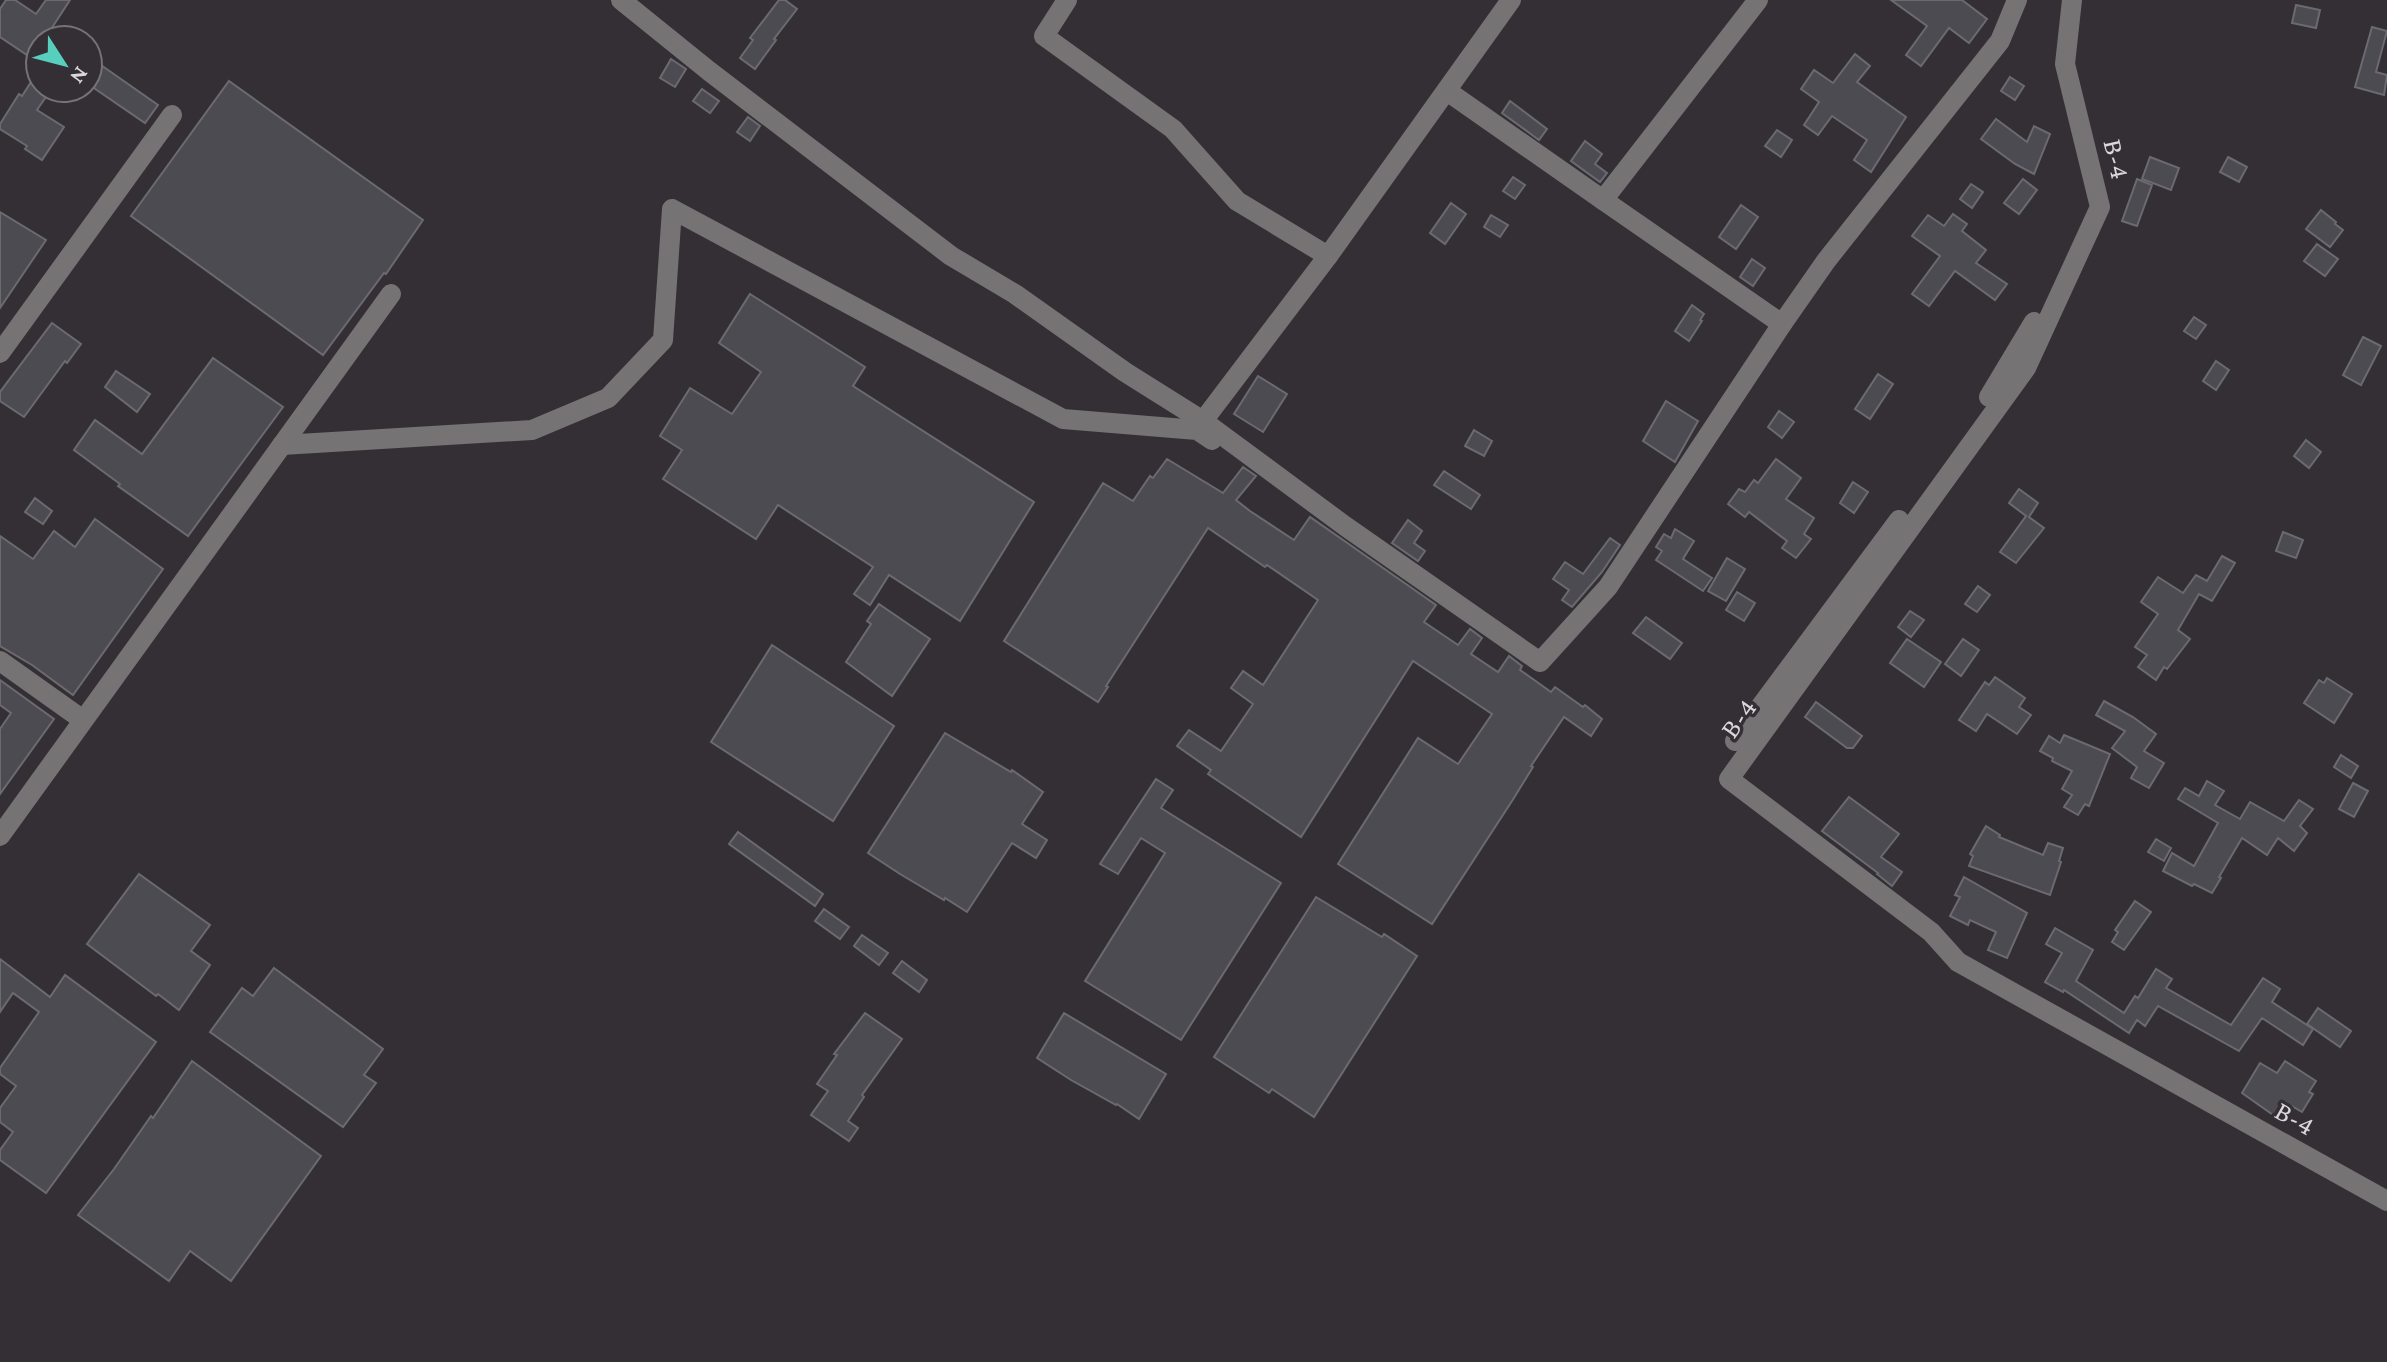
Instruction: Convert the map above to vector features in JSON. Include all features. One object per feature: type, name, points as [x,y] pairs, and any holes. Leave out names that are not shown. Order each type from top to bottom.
[{"type":"street","points":[[621,0],[951,256],[1015,294],[1125,372],[1203,421],[1345,526],[1540,662],[1608,587],[1826,261],[2000,41],[2017,0]]},
{"type":"street","points":[[1067,0],[1044,36],[1173,129],[1237,201],[1328,256]]},
{"type":"street","points":[[1203,421],[1328,256],[1511,0]]},
{"type":"street","points":[[1603,200],[1758,0]]},
{"type":"street","name":"B-4","points":[[2072,0],[2065,64],[2100,207],[2026,368],[1729,779],[1931,932],[1958,962],[2387,1201]]},
{"type":"street","points":[[1447,91],[1782,324]]},
{"type":"street","points":[[0,353],[172,115]]},
{"type":"street","points":[[1735,741],[1995,389],[2100,207]]},
{"type":"street","points":[[282,445],[532,430],[608,398],[663,340],[672,209],[1063,419],[1197,430],[1345,526]]},
{"type":"street","points":[[0,836],[391,294]]},
{"type":"street","points":[[0,661],[83,720]]},
{"type":"building","points":[[6,0],[15,0],[36,14],[46,0],[70,0],[54,24],[24,24],[24,53],[0,37],[0,9]]},
{"type":"building","points":[[779,0],[785,0],[797,9],[755,69],[740,58],[753,40],[750,38]]},
{"type":"building","points":[[1891,0],[1962,0],[1987,19],[1969,43],[1949,28],[1921,66],[1906,55],[1927,26]]},
{"type":"building","points":[[2296,5],[2320,10],[2316,28],[2292,23]]},
{"type":"building","points":[[2372,27],[2387,31],[2376,72],[2387,75],[2384,95],[2355,87]]},
{"type":"building","points":[[1855,54],[1870,66],[1857,82],[1906,117],[1871,172],[1854,160],[1867,140],[1832,116],[1818,135],[1804,125],[1819,102],[1801,89],[1814,70],[1833,83]]},
{"type":"building","points":[[671,59],[686,69],[675,87],[660,78]]},
{"type":"building","points":[[104,67],[158,105],[145,123],[104,95]]},
{"type":"building","points":[[2010,77],[2024,86],[2015,100],[2001,91]]},
{"type":"building","points":[[229,81],[423,220],[386,274],[323,355],[131,216]]},
{"type":"building","points":[[702,89],[719,101],[710,113],[693,101]]},
{"type":"building","points":[[24,93],[24,104],[41,104],[37,110],[64,127],[42,160],[0,129],[19,94],[22,96]]},
{"type":"building","points":[[1510,101],[1547,129],[1539,140],[1502,113]]},
{"type":"building","points":[[748,117],[760,126],[750,141],[737,132]]},
{"type":"building","points":[[1996,119],[2027,142],[2034,126],[2050,134],[2034,174],[1981,139]]},
{"type":"building","points":[[1777,130],[1792,140],[1781,157],[1765,146]]},
{"type":"building","points":[[1585,141],[1602,154],[1595,164],[1607,173],[1600,182],[1571,161]]},
{"type":"building","points":[[2150,157],[2179,168],[2171,190],[2142,179]]},
{"type":"building","points":[[2228,157],[2247,167],[2239,182],[2220,172]]},
{"type":"building","points":[[1513,177],[1525,185],[1515,199],[1503,191]]},
{"type":"building","points":[[2023,179],[2037,190],[2019,214],[2004,203]]},
{"type":"building","points":[[2137,179],[2152,185],[2137,226],[2122,221]]},
{"type":"building","points":[[1971,184],[1983,192],[1972,208],[1960,199]]},
{"type":"building","points":[[1451,203],[1466,214],[1445,244],[1430,233]]},
{"type":"building","points":[[1741,205],[1758,217],[1736,249],[1719,237]]},
{"type":"building","points":[[2321,210],[2343,230],[2330,247],[2306,229]]},
{"type":"building","points":[[0,212],[46,240],[0,308]]},
{"type":"building","points":[[1953,214],[1967,224],[1962,231],[1986,250],[1976,263],[2007,284],[1995,300],[1955,271],[1929,306],[1912,294],[1940,256],[1912,236],[1928,215],[1944,226]]},
{"type":"building","points":[[1491,215],[1508,225],[1500,237],[1484,227]]},
{"type":"building","points":[[2317,244],[2338,259],[2325,276],[2304,261]]},
{"type":"building","points":[[1752,259],[1765,268],[1753,286],[1740,277]]},
{"type":"building","points":[[750,294],[865,367],[853,386],[1034,502],[960,621],[889,575],[870,605],[854,594],[873,567],[778,505],[756,539],[663,479],[682,450],[660,436],[690,388],[732,414],[761,372],[719,343]]},
{"type":"building","points":[[1692,305],[1704,314],[1689,341],[1675,331]]},
{"type":"building","points":[[2194,317],[2206,325],[2196,339],[2184,331]]},
{"type":"building","points":[[52,323],[81,344],[24,417],[0,401],[0,392]]},
{"type":"building","points":[[2363,337],[2381,346],[2361,385],[2343,375]]},
{"type":"building","points":[[213,358],[283,407],[188,536],[74,450],[95,420],[142,454]]},
{"type":"building","points":[[2216,361],[2229,370],[2216,390],[2203,381]]},
{"type":"building","points":[[116,371],[150,394],[137,412],[105,387]]},
{"type":"building","points":[[1878,374],[1893,384],[1870,419],[1855,409]]},
{"type":"building","points":[[1258,376],[1287,394],[1263,432],[1234,414]]},
{"type":"building","points":[[1666,401],[1698,421],[1675,462],[1643,441]]},
{"type":"building","points":[[1779,411],[1794,422],[1782,438],[1768,427]]},
{"type":"building","points":[[1474,430],[1492,441],[1484,456],[1465,446]]},
{"type":"building","points":[[2306,440],[2321,452],[2309,468],[2294,456]]},
{"type":"building","points":[[1167,459],[1223,493],[1243,467],[1256,476],[1236,500],[1250,511],[1294,540],[1310,517],[1436,605],[1424,622],[1458,645],[1470,629],[1482,638],[1471,654],[1498,672],[1509,656],[1522,666],[1520,670],[1551,692],[1555,687],[1602,719],[1591,736],[1564,717],[1432,924],[1338,864],[1418,738],[1458,764],[1492,714],[1413,661],[1301,837],[1208,774],[1211,770],[1177,746],[1189,730],[1221,751],[1253,704],[1231,688],[1243,671],[1263,685],[1318,600],[1267,565],[1265,567],[1208,528],[1098,702],[1004,641],[1103,483],[1133,501],[1150,476],[1153,478]]},
{"type":"building","points":[[1776,459],[1801,478],[1786,499],[1814,518],[1804,534],[1811,539],[1796,558],[1782,548],[1787,541],[1749,512],[1745,517],[1728,504],[1739,489],[1745,492],[1754,480],[1758,483]]},
{"type":"building","points":[[1444,471],[1480,495],[1471,509],[1434,485]]},
{"type":"building","points":[[1853,482],[1868,492],[1854,513],[1840,503]]},
{"type":"building","points":[[2019,489],[2038,503],[2029,517],[2044,528],[2016,563],[2000,552],[2026,516],[2009,503]]},
{"type":"building","points":[[35,498],[52,511],[43,524],[25,512]]},
{"type":"building","points":[[95,519],[163,569],[73,695],[0,646],[0,536],[33,559],[54,531],[75,547]]},
{"type":"building","points":[[1408,520],[1422,531],[1414,543],[1425,551],[1418,561],[1392,543]]},
{"type":"building","points":[[1675,529],[1694,541],[1683,559],[1712,578],[1703,591],[1656,560],[1662,551],[1656,547],[1664,534],[1671,538]]},
{"type":"building","points":[[2283,532],[2303,540],[2296,558],[2276,551]]},
{"type":"building","points":[[1610,538],[1620,545],[1572,607],[1562,600],[1569,590],[1553,579],[1565,562],[1583,574]]},
{"type":"building","points":[[2222,556],[2235,563],[2212,601],[2199,594],[2178,630],[2190,639],[2156,680],[2138,667],[2147,655],[2135,647],[2158,614],[2141,602],[2158,577],[2183,593],[2196,575],[2207,581]]},
{"type":"building","points":[[1727,558],[1745,569],[1726,601],[1708,591]]},
{"type":"building","points":[[1978,586],[1990,595],[1977,612],[1965,604]]},
{"type":"building","points":[[1737,592],[1755,603],[1744,621],[1726,610]]},
{"type":"building","points":[[879,604],[930,639],[892,696],[846,662],[871,624],[867,621]]},
{"type":"building","points":[[1910,611],[1924,620],[1911,637],[1898,627]]},
{"type":"building","points":[[1646,617],[1682,643],[1670,659],[1633,633]]},
{"type":"building","points":[[1907,639],[1941,662],[1924,687],[1890,663]]},
{"type":"building","points":[[1963,639],[1979,650],[1961,676],[1945,664]]},
{"type":"building","points":[[772,645],[894,726],[833,821],[711,742]]},
{"type":"building","points":[[1995,677],[2025,698],[2019,707],[2031,715],[2017,734],[1987,714],[1976,731],[1959,720],[1985,682],[1989,685]]},
{"type":"building","points":[[2327,678],[2352,694],[2334,723],[2304,703],[2319,680],[2324,683]]},
{"type":"building","points":[[0,680],[54,719],[0,794],[0,729],[11,713],[0,705]]},
{"type":"building","points":[[2104,701],[2156,734],[2144,751],[2164,763],[2149,788],[2131,778],[2137,767],[2112,748],[2125,731],[2096,715]]},
{"type":"building","points":[[1816,702],[1862,736],[1853,748],[1847,748],[1805,717]]},
{"type":"building","points":[[945,733],[1012,770],[1043,792],[1022,824],[1047,840],[1036,858],[1012,843],[967,912],[868,853]]},
{"type":"building","points":[[2064,735],[2110,754],[2089,806],[2085,804],[2078,815],[2064,807],[2072,795],[2062,789],[2072,771],[2040,751],[2049,736],[2060,743]]},
{"type":"building","points":[[2341,755],[2358,766],[2351,778],[2334,767]]},
{"type":"building","points":[[1156,779],[1173,790],[1161,808],[1281,883],[1181,1040],[1085,981],[1165,853],[1141,838],[1118,874],[1100,864]]},
{"type":"building","points":[[2207,781],[2224,791],[2215,805],[2240,819],[2250,802],[2284,821],[2299,800],[2313,809],[2300,826],[2307,833],[2294,851],[2278,838],[2267,855],[2242,838],[2212,893],[2163,871],[2172,853],[2194,866],[2218,823],[2178,799],[2185,788],[2199,796]]},
{"type":"building","points":[[2353,783],[2368,791],[2354,817],[2339,809]]},
{"type":"building","points":[[1849,797],[1899,834],[1881,857],[1902,872],[1892,886],[1822,831]]},
{"type":"building","points":[[1986,826],[1999,837],[2043,855],[2048,843],[2063,848],[2050,895],[1969,866],[1973,856],[1970,854]]},
{"type":"building","points":[[738,832],[823,894],[815,906],[729,844]]},
{"type":"building","points":[[2156,839],[2171,848],[2164,861],[2148,852]]},
{"type":"building","points":[[139,874],[210,925],[191,951],[210,965],[179,1010],[87,944]]},
{"type":"building","points":[[1964,877],[2027,913],[2007,958],[1988,950],[1996,932],[1970,920],[1968,925],[1950,916],[1960,897],[1955,895]]},
{"type":"building","points":[[1316,897],[1417,956],[1314,1117],[1272,1089],[1269,1093],[1214,1057]]},
{"type":"building","points":[[2135,901],[2151,912],[2124,950],[2112,942],[2118,932],[2115,930]]},
{"type":"building","points":[[824,909],[849,927],[840,939],[815,921]]},
{"type":"building","points":[[2055,928],[2093,950],[2076,981],[2124,1013],[2135,996],[2138,998],[2156,969],[2172,979],[2166,988],[2231,1025],[2263,978],[2280,989],[2272,1002],[2313,1029],[2303,1045],[2262,1018],[2239,1051],[2158,1006],[2145,1026],[2137,1020],[2129,1033],[2064,990],[2045,982],[2062,953],[2046,944]]},
{"type":"building","points":[[862,935],[888,953],[879,965],[854,946]]},
{"type":"building","points":[[0,959],[50,997],[65,975],[156,1042],[46,1193],[0,1160],[0,1150],[13,1132],[0,1122],[0,1108],[16,1086],[0,1074],[0,1068],[39,1012],[13,993],[0,1012]]},
{"type":"building","points":[[902,961],[927,980],[919,992],[893,973]]},
{"type":"building","points":[[274,968],[383,1049],[364,1075],[376,1083],[343,1127],[210,1032],[242,988],[253,996]]},
{"type":"building","points":[[2318,1008],[2351,1031],[2340,1047],[2307,1024]]},
{"type":"building","points":[[865,1013],[902,1039],[862,1095],[864,1097],[848,1121],[858,1128],[849,1141],[811,1115],[828,1091],[817,1084],[837,1055],[834,1054]]},
{"type":"building","points":[[1064,1013],[1166,1074],[1139,1119],[1037,1058]]},
{"type":"building","points":[[192,1061],[321,1156],[231,1281],[190,1251],[169,1281],[78,1215],[151,1116],[153,1118]]},
{"type":"building","points":[[2285,1061],[2316,1081],[2309,1092],[2313,1094],[2302,1112],[2285,1102],[2276,1117],[2242,1093],[2260,1063],[2277,1073]]}]
